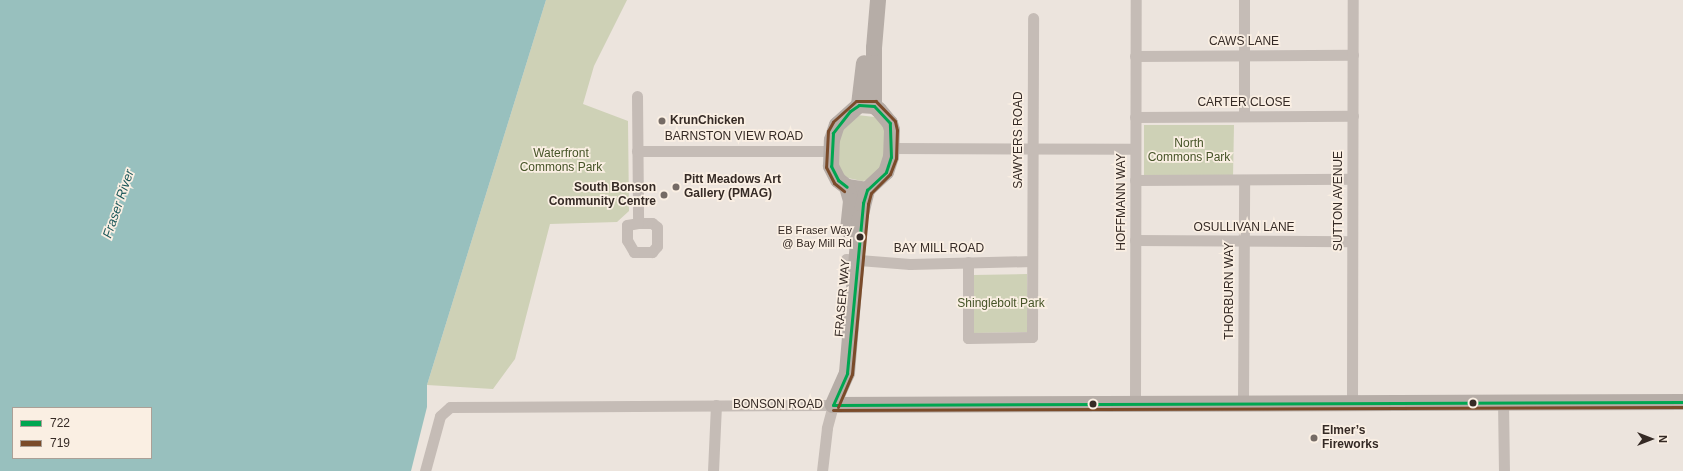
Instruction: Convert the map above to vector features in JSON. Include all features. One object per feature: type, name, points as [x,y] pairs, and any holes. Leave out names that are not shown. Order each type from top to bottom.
[{"type":"street","points":[[867,106],[868,0]]},
{"type":"street","points":[[867,106],[878,0]]},
{"type":"street","name":"HOFFMANN WAY","points":[[1135,403],[1136,0]]},
{"type":"street","points":[[1244,0],[1244,116]]},
{"type":"street","name":"SUTTON AVENUE","points":[[1352,402],[1353,0]]},
{"type":"street","name":"SAWYERS ROAD","points":[[968,262],[968,338],[1032,337],[1033,18]]},
{"type":"street","name":"CAWS LANE","points":[[1135,56],[1353,55]]},
{"type":"street","points":[[637,96],[638,223]]},
{"type":"street","points":[[867,106],[890,123],[892,148],[886,172],[867,190],[847,187],[834,173],[831,151],[836,125],[867,106]]},
{"type":"street","name":"CARTER CLOSE","points":[[1135,117],[1352,116]]},
{"type":"street","points":[[892,148],[1135,148]]},
{"type":"street","name":"BARNSTON VIEW ROAD","points":[[637,151],[831,151]]},
{"type":"street","points":[[1135,180],[1352,179]]},
{"type":"street","name":"THORBURN WAY","points":[[1243,402],[1244,180]]},
{"type":"street","name":"FRASER WAY","points":[[847,187],[851,201],[851,260]]},
{"type":"street","name":"FRASER WAY","points":[[833,404],[841,385],[836,373],[851,260],[867,190]]},
{"type":"street","name":"OSULLIVAN LANE","points":[[1135,240],[1352,241]]},
{"type":"street","name":"BAY MILL ROAD","points":[[851,260],[910,264],[1032,261]]},
{"type":"street","points":[[1503,401],[1504,471]]},
{"type":"street","name":"BONSON ROAD","points":[[426,471],[440,416],[450,407],[1243,402],[1683,402]]},
{"type":"street","points":[[822,471],[827,428],[833,404]]},
{"type":"street","points":[[713,471],[716,405]]},
{"type":"green space","name":"Waterfront Commons Park","points":[[546,0],[627,0],[594,66],[583,104],[628,121],[629,211],[617,222],[550,224],[515,359],[493,389],[427,385]]},
{"type":"green space","points":[[857,115],[875,117],[886,129],[883,166],[869,180],[862,181],[843,177],[836,162],[839,132]]},
{"type":"green space","name":"North Commons Park","points":[[1144,125],[1234,125],[1233,177],[1144,177]]},
{"type":"green space","name":"Shinglebolt Park","points":[[1027,274],[1028,332],[974,333],[973,275]]},
{"type":"water","name":"Fraser River","points":[[0,0],[546,0],[427,385],[427,407],[411,471],[0,471]]},
{"type":"transit line","name":"719","points":[[838,407],[852,374],[868,204],[871,193],[890,174],[896,158],[897,130],[895,121],[876,101],[856,101],[833,122],[828,131],[826,167],[834,183],[844,191]]},
{"type":"transit line","name":"722","points":[[833,405],[847,373],[863,203],[867,190],[886,172],[891,157],[890,123],[874,106],[859,105],[850,111],[833,133],[831,166],[838,180],[847,187]]},
{"type":"transit line","name":"722","points":[[833,405],[1683,402]]},
{"type":"transit line","name":"719","points":[[833,410],[1683,407]]},
{"type":"place","name":"KrunChicken","points":[[662,121]]},
{"type":"place","name":"Pitt Meadows Art Gallery (PMAG)","points":[[676,187]]},
{"type":"place","name":"South Bonson Community Centre","points":[[664,195]]},
{"type":"place","name":"EB Fraser Way @ Bay Mill Rd","points":[[860,237]]},
{"type":"place","name":"Elmer’s Fireworks","points":[[1314,438]]}]
